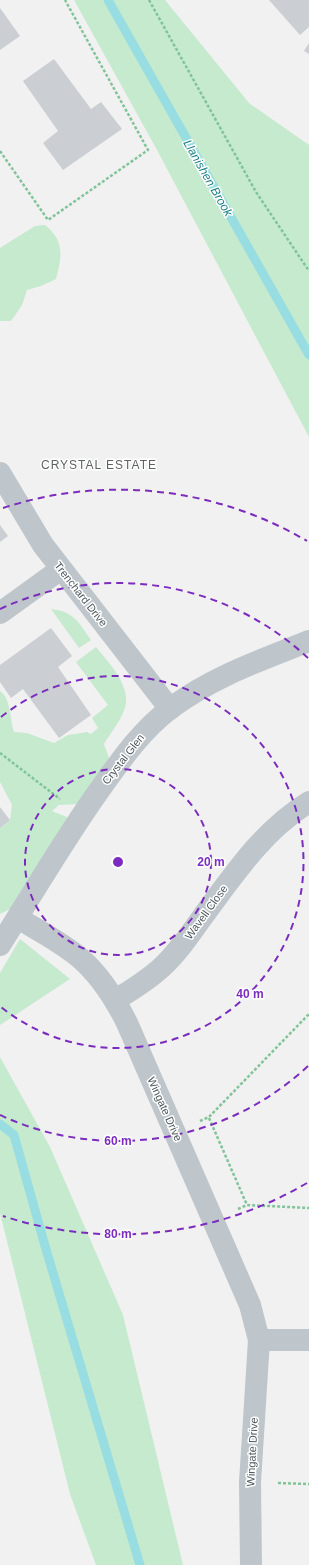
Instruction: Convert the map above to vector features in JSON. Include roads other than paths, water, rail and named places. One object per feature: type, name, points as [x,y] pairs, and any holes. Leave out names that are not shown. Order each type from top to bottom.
[{"type":"street","name":"Trenchard Drive","points":[[0,473],[28,521],[61,569],[170,709]]},
{"type":"street","points":[[0,613],[61,569]]},
{"type":"street","name":"Crystal Glen","points":[[0,945],[86,809],[124,755],[143,733],[170,709],[198,690],[226,675],[309,641]]},
{"type":"street","name":"Wavell Close","points":[[115,1000],[144,982],[163,966],[181,946],[255,847],[290,813],[309,802]]},
{"type":"street","name":"Wingate Drive","points":[[18,918],[62,944],[80,958],[96,974],[115,1000],[127,1023],[175,1130],[212,1220],[250,1305],[259,1340],[250,1482],[250,1565]]},
{"type":"street","points":[[259,1340],[309,1340]]},
{"type":"waterway","name":"Llanishen Brook","points":[[108,0],[309,355]]},
{"type":"waterway","points":[[0,1124],[14,1135],[45,1246],[140,1565]]},
{"type":"district","name":"CRYSTAL ESTATE","points":[[99,465]]}]
